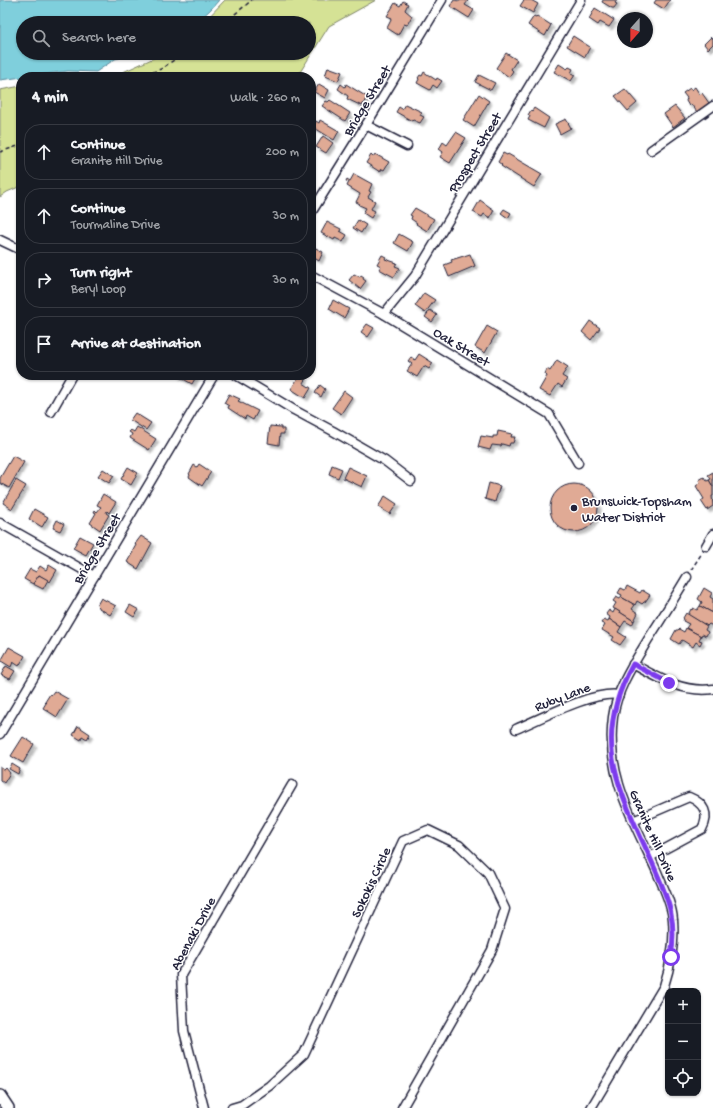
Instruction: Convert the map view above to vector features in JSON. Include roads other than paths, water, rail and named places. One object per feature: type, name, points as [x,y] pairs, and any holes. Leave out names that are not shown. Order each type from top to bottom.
[{"type":"street","name":"Bridge Street","points":[[316,205],[442,0]]},
{"type":"street","name":"Prospect Street","points":[[384,314],[415,276],[581,0]]},
{"type":"street","points":[[651,150],[713,106]]},
{"type":"street","points":[[366,125],[407,146]]},
{"type":"street","points":[[0,240],[16,248]]},
{"type":"street","name":"Oak Street","points":[[316,278],[384,314],[549,414],[578,462]]},
{"type":"street","points":[[51,412],[69,380]]},
{"type":"street","name":"Bridge Street","points":[[0,734],[211,380]]},
{"type":"street","points":[[244,380],[385,461],[411,480]]},
{"type":"street","points":[[0,523],[94,576]]},
{"type":"street","points":[[706,546],[713,534]]},
{"type":"street","name":"Granite Hill Drive","points":[[591,1108],[664,986],[669,971],[674,941],[673,919],[666,894],[622,795],[615,772],[611,748],[613,717],[618,695],[633,664],[687,577]]},
{"type":"street","points":[[633,664],[669,683],[695,690],[713,690]]},
{"type":"street","name":"Ruby Lane","points":[[516,729],[593,696],[608,694],[618,695]]},
{"type":"street","name":"Abenaki Drive","points":[[204,1108],[184,1031],[181,975],[292,785]]},
{"type":"street","points":[[633,821],[689,797],[696,799],[703,806],[706,816],[706,823],[702,829],[650,857]]},
{"type":"street","name":"Sokokis Circle","points":[[232,1108],[242,1105],[269,1086],[304,1054],[403,841],[428,830],[459,845],[488,873],[505,909],[492,950],[402,1108]]},
{"type":"street","points":[[0,1096],[8,1108]]},
{"type":"water","points":[[0,0],[219,0],[204,16],[16,16],[16,60],[114,60],[96,72],[16,72],[16,78],[0,80]]},
{"type":"place","name":"Brunswick-Topsham Water District","points":[[574,508]]}]
